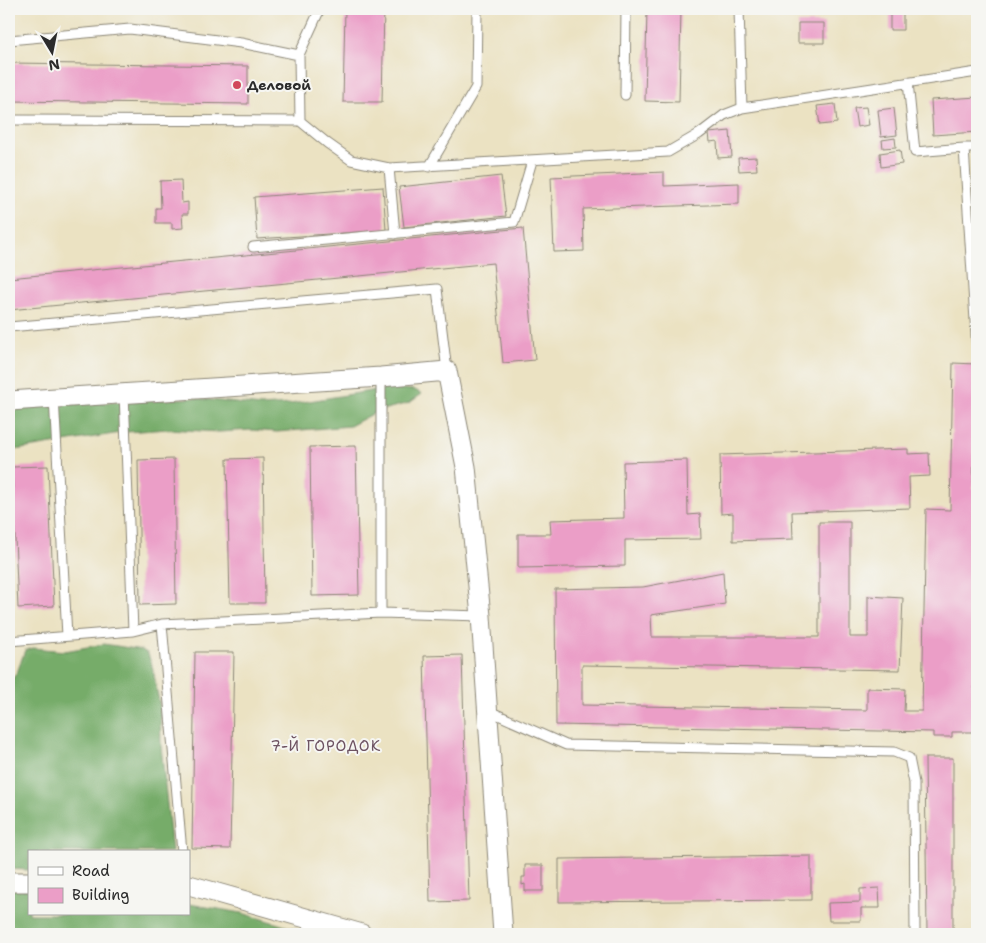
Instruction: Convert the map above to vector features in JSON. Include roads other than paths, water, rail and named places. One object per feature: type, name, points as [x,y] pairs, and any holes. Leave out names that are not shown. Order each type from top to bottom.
[{"type":"street","points":[[9,401],[447,372],[466,467],[481,616],[503,934]]},
{"type":"street","points":[[9,882],[28,882]]},
{"type":"street","points":[[190,884],[362,934]]},
{"type":"lane","points":[[300,121],[299,55],[320,9]]},
{"type":"lane","points":[[429,167],[476,87],[477,9]]},
{"type":"lane","points":[[625,95],[626,9]]},
{"type":"lane","points":[[739,9],[742,108]]},
{"type":"lane","points":[[9,40],[130,29],[240,43],[299,55]]},
{"type":"lane","points":[[9,120],[300,121],[327,144],[351,160],[389,168],[429,167],[668,152],[699,134],[724,115],[742,108],[977,72]]},
{"type":"lane","points":[[908,82],[915,152],[977,148]]},
{"type":"lane","points":[[964,148],[974,239],[977,352]]},
{"type":"lane","points":[[253,247],[514,222],[532,161]]},
{"type":"lane","points":[[389,168],[395,234]]},
{"type":"lane","points":[[9,327],[437,289],[447,372]]},
{"type":"lane","points":[[381,377],[381,613]]},
{"type":"lane","points":[[124,393],[133,631]]},
{"type":"lane","points":[[54,398],[67,636]]},
{"type":"lane","points":[[9,641],[133,631],[162,624],[381,613],[481,616]]},
{"type":"lane","points":[[162,624],[182,850]]},
{"type":"lane","points":[[487,710],[566,745],[894,752],[909,758],[914,783],[915,934]]},
{"type":"place","name":"Деловой","points":[[237,85]]},
{"type":"district","name":"7-Й ГОРОДОК","points":[[326,746]]}]
